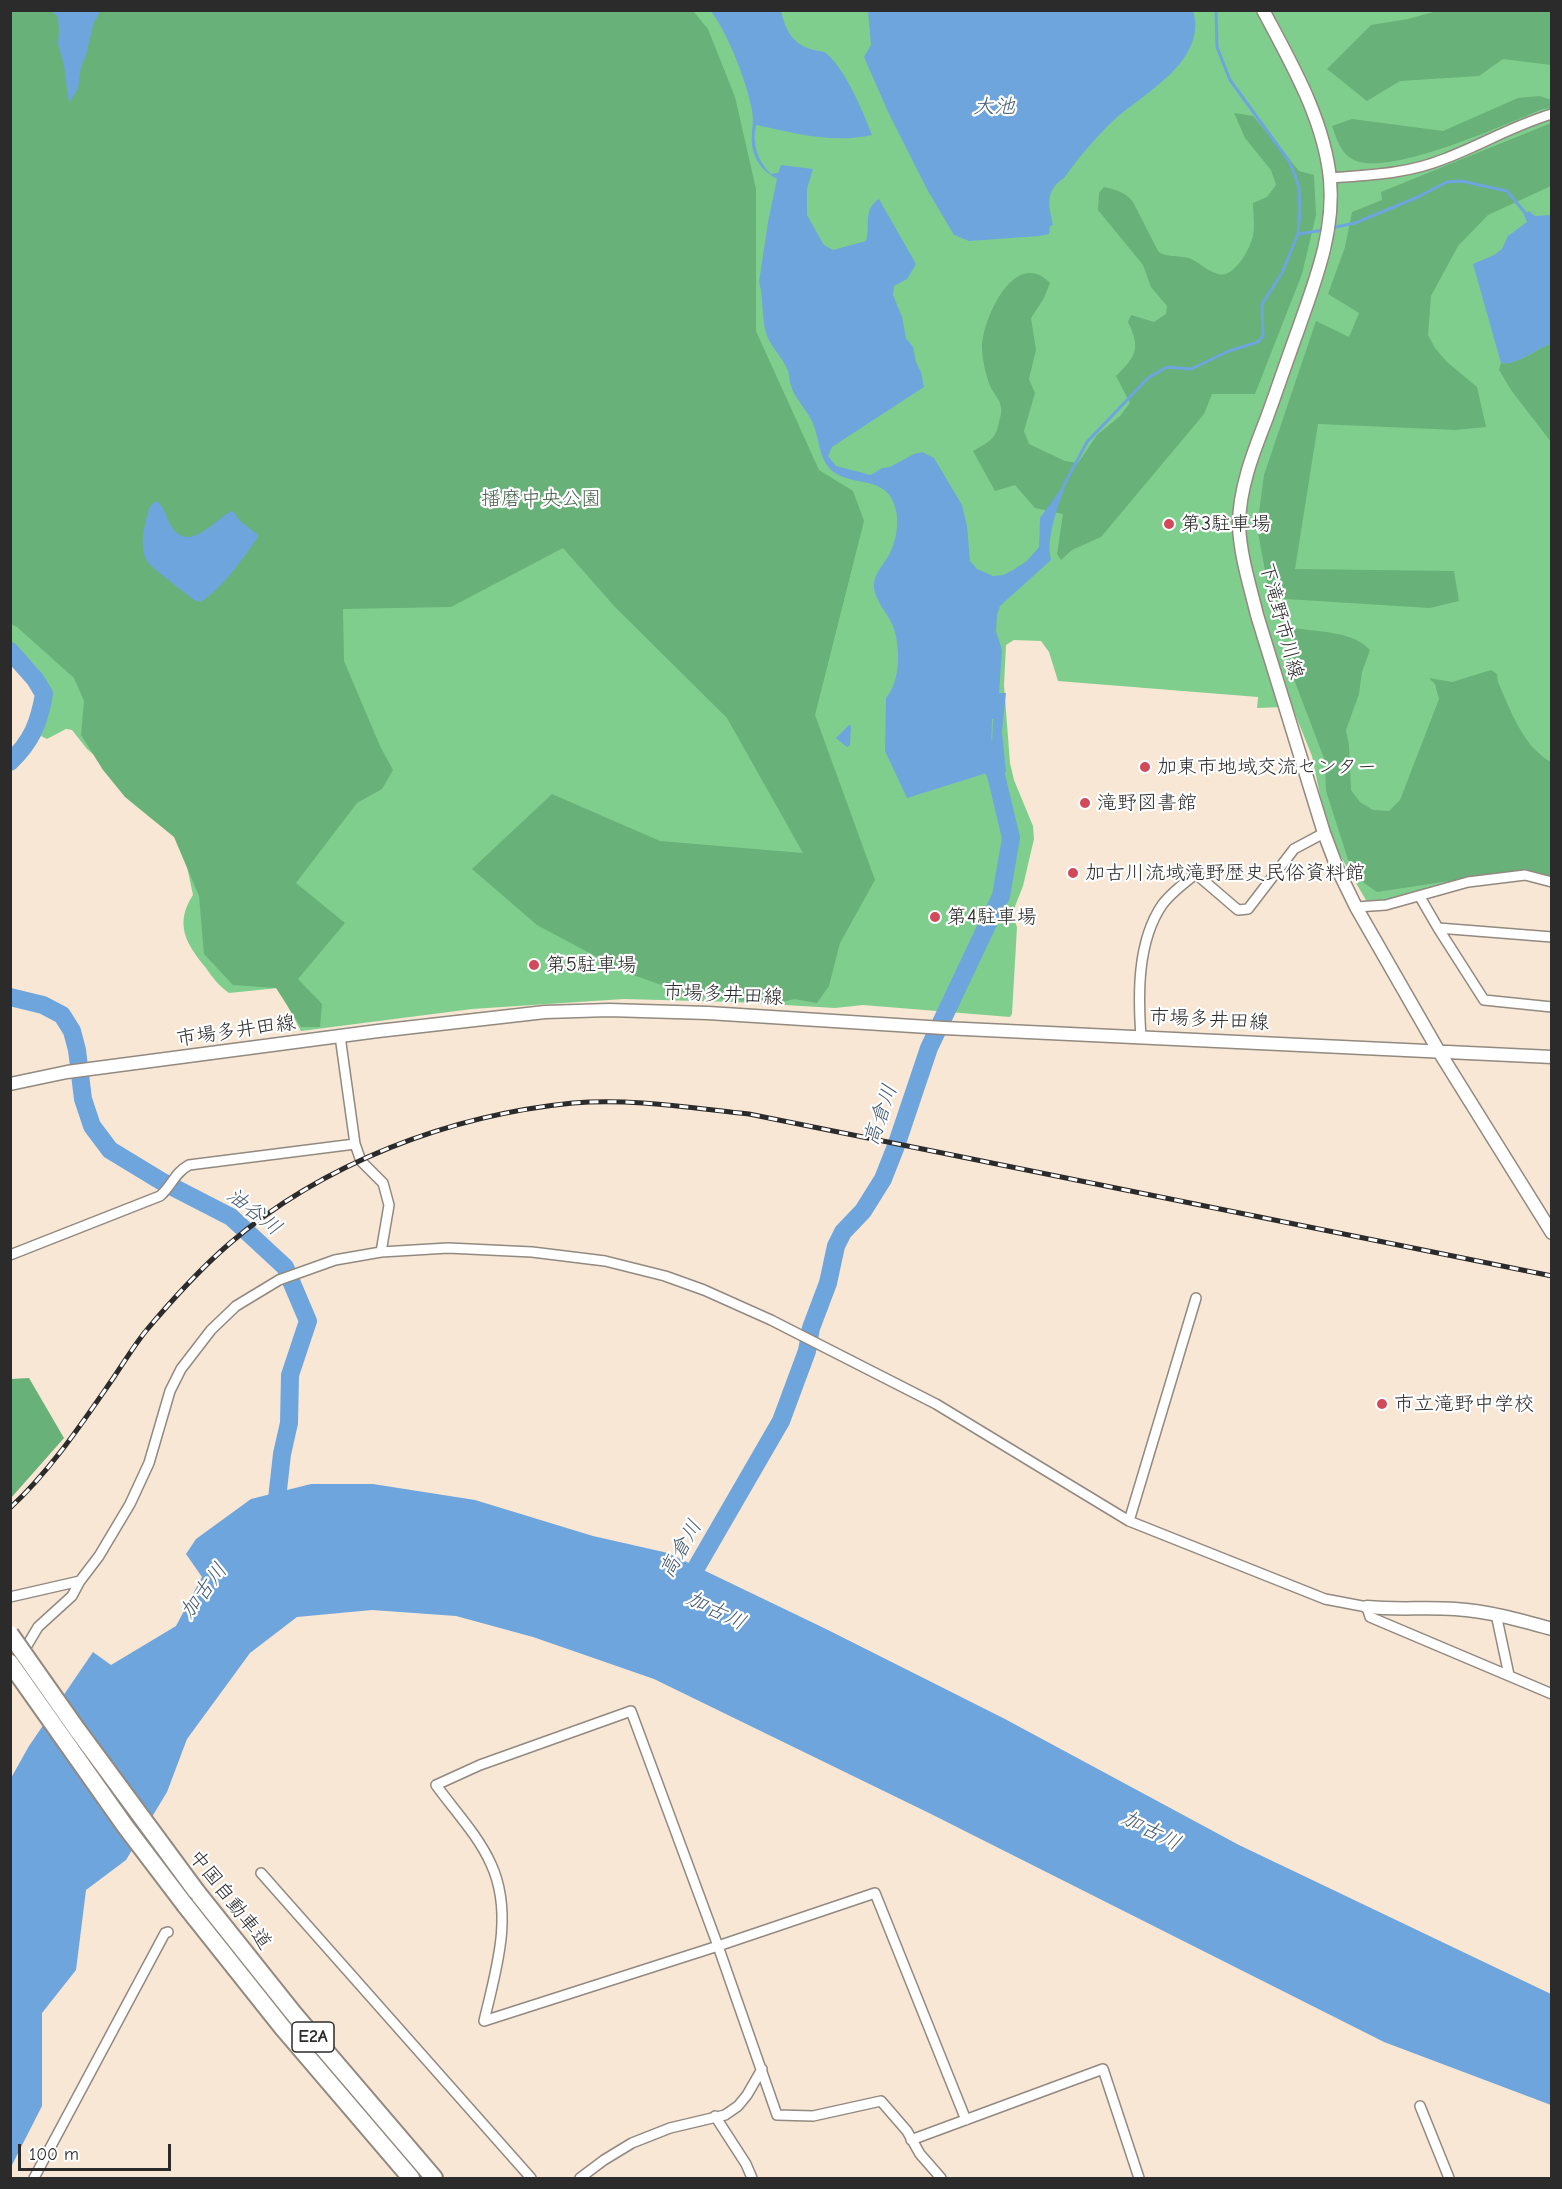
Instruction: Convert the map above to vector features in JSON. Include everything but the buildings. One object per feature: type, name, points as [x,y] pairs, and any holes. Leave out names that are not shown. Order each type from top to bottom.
[{"type":"highway","name":"中国自動車道","points":[[10,1634],[196,1892],[294,2014],[434,2178]]},
{"type":"highway","name":"中国自動車道","points":[[10,1663],[125,1826],[185,1905],[282,2027],[411,2178]]},
{"type":"main road","name":"下滝野市川線","points":[[1263,10],[1304,90],[1320,133],[1330,178],[1329,221],[1323,254],[1312,293],[1249,466],[1239,525],[1257,615],[1324,832],[1338,870],[1356,907],[1438,1050],[1551,1233]]},
{"type":"main road","name":"市場多井田線","points":[[10,1084],[67,1072],[340,1036],[545,1012],[609,1010],[708,1013],[944,1028],[1438,1050]]},
{"type":"main road","points":[[1438,1050],[1551,1056]]},
{"type":"main road","points":[[1367,1607],[1456,1609],[1496,1614],[1551,1629]]},
{"type":"street","points":[[1330,178],[1405,172],[1444,159],[1529,120],[1551,114]]},
{"type":"street","points":[[1141,1037],[1139,1003],[1142,963],[1148,936],[1162,906],[1178,888],[1196,874],[1238,910],[1248,909],[1294,849],[1324,832]]},
{"type":"street","points":[[1356,907],[1386,905],[1468,882],[1525,875],[1551,882]]},
{"type":"street","points":[[1420,897],[1484,1000],[1551,1006]]},
{"type":"street","points":[[1438,928],[1551,937]]},
{"type":"street","points":[[340,1036],[355,1144],[360,1161],[383,1183],[388,1205],[381,1252]]},
{"type":"street","points":[[10,1255],[160,1196],[179,1170],[189,1165],[355,1144]]},
{"type":"street","points":[[10,1675],[38,1627],[72,1596],[130,1504],[149,1463],[170,1391],[181,1369],[211,1330],[236,1306],[295,1273],[334,1260],[381,1252],[447,1248],[532,1252],[605,1261],[665,1276],[704,1290],[771,1320],[936,1404],[1129,1521],[1325,1599],[1367,1607],[1370,1617],[1551,1694]]},
{"type":"street","points":[[1129,1521],[1196,1298]]},
{"type":"street","points":[[10,1597],[80,1581]]},
{"type":"street","points":[[1496,1614],[1509,1675]]},
{"type":"street","points":[[940,2178],[881,2101],[813,2116],[777,2115],[718,1946],[631,1711],[480,1765],[436,1785],[491,1862],[499,1884],[503,1907],[502,1936],[484,2021],[718,1946],[875,1893],[966,2120]]},
{"type":"street","points":[[261,1873],[531,2178]]},
{"type":"street","points":[[34,2178],[165,1933],[168,1932]]},
{"type":"street","points":[[580,2178],[632,2143],[670,2128],[725,2115],[738,2106],[747,2095],[762,2068]]},
{"type":"street","points":[[911,2140],[1103,2069],[1139,2178]]},
{"type":"street","points":[[1420,2106],[1449,2178]]},
{"type":"street","points":[[715,2116],[746,2164],[752,2178]]},
{"type":"green space","name":"播磨中央公園","points":[[10,11],[1551,11],[1551,882],[1512,877],[1386,905],[1367,902],[1333,843],[1312,756],[1293,709],[1286,707],[1257,708],[1258,697],[1058,681],[1049,652],[1041,641],[1014,640],[1006,645],[1004,685],[1010,763],[1014,780],[1033,826],[1034,839],[1023,886],[1012,914],[1017,927],[1010,1017],[863,1005],[835,1008],[624,999],[472,1009],[301,1031],[278,988],[229,993],[216,982],[188,942],[183,925],[184,915],[193,895],[185,857],[171,820],[87,749],[72,730],[66,729],[47,739],[41,736],[50,705],[47,683],[41,673],[11,642]]},
{"type":"green space","points":[[10,11],[693,11],[708,29],[735,97],[756,189],[756,331],[819,470],[853,491],[864,521],[815,715],[875,880],[840,943],[829,986],[817,1003],[794,999],[779,1003],[724,999],[678,991],[625,972],[537,925],[472,869],[552,794],[660,841],[803,853],[727,718],[615,607],[563,548],[451,607],[343,609],[344,661],[380,746],[393,770],[382,789],[357,803],[296,883],[345,923],[298,979],[322,1004],[320,1027],[301,1027],[276,988],[233,985],[204,954],[199,896],[174,837],[125,797],[103,770],[81,735],[84,701],[74,678],[11,624]]},
{"type":"green space","points":[[1437,11],[1551,11],[1551,65],[1503,59],[1479,76],[1400,81],[1367,101],[1327,69],[1371,25],[1408,19]]},
{"type":"green space","points":[[1540,96],[1551,100],[1551,108],[1543,109],[1448,146],[1393,161],[1371,163],[1354,160],[1342,150],[1332,126],[1352,119],[1443,131],[1518,98]]},
{"type":"green space","points":[[1234,113],[1253,116],[1299,171],[1314,175],[1316,215],[1302,274],[1255,394],[1212,394],[1204,414],[1101,537],[1072,550],[1061,560],[1057,554],[1063,514],[1035,508],[1015,485],[995,491],[973,451],[993,437],[998,428],[1001,413],[1000,403],[987,379],[983,357],[982,347],[988,320],[1003,291],[1013,280],[1025,274],[1037,274],[1050,283],[1044,298],[1031,318],[1036,350],[1029,379],[1035,393],[1024,431],[1029,444],[1065,461],[1078,463],[1097,435],[1120,416],[1130,403],[1116,376],[1134,352],[1134,339],[1128,322],[1131,315],[1154,322],[1166,314],[1167,306],[1151,287],[1143,265],[1098,210],[1099,193],[1104,187],[1127,196],[1133,202],[1161,253],[1189,258],[1218,274],[1230,272],[1245,255],[1253,236],[1253,203],[1267,197],[1276,185],[1271,170],[1245,138]]},
{"type":"green space","points":[[1551,123],[1551,186],[1488,215],[1458,246],[1431,296],[1428,335],[1447,362],[1477,387],[1486,427],[1456,430],[1318,424],[1295,569],[1454,571],[1459,601],[1430,608],[1270,598],[1257,527],[1264,475],[1316,321],[1349,337],[1359,313],[1328,294],[1345,247],[1352,212],[1382,200],[1381,192]]},
{"type":"green space","points":[[1551,344],[1551,442],[1511,390],[1499,370],[1501,363],[1514,362]]},
{"type":"green space","points":[[1294,628],[1345,636],[1363,644],[1370,650],[1362,672],[1359,694],[1346,730],[1351,790],[1360,802],[1373,810],[1389,811],[1400,800],[1439,699],[1435,684],[1429,678],[1452,682],[1491,670],[1497,674],[1498,682],[1518,726],[1533,747],[1551,762],[1551,880],[1515,871],[1377,892],[1353,875],[1326,791],[1325,761],[1292,674]]},
{"type":"green space","points":[[29,1378],[64,1438],[11,1498],[11,1379]]},
{"type":"water","name":"大池","points":[[1193,10],[1195,28],[1192,44],[1183,59],[1157,86],[1115,119],[1053,188],[1049,206],[1053,225],[1050,226],[1049,234],[1039,236],[969,241],[954,235],[928,191],[889,114],[864,57],[871,45],[868,11]]},
{"type":"water","points":[[52,11],[100,11],[93,25],[86,56],[81,66],[78,89],[69,103],[64,66],[58,44],[58,17]]},
{"type":"water","points":[[711,11],[781,11],[785,25],[795,40],[806,47],[826,53],[834,61],[853,92],[872,135],[828,138],[756,125],[755,145],[759,158],[771,174],[778,173],[781,165],[813,169],[807,189],[807,215],[824,245],[833,250],[866,241],[870,208],[879,199],[916,264],[907,279],[894,286],[893,295],[902,317],[906,338],[913,347],[924,387],[832,447],[828,456],[836,466],[871,475],[914,454],[922,452],[934,458],[962,505],[967,526],[970,561],[977,569],[993,576],[1003,575],[1013,570],[1027,561],[1039,547],[1040,518],[1068,479],[1052,530],[1051,560],[1000,606],[997,615],[996,631],[1002,650],[999,693],[1006,693],[1002,732],[1006,772],[993,776],[991,772],[993,719],[990,772],[907,798],[885,751],[886,698],[895,682],[898,652],[892,624],[877,598],[874,583],[894,544],[897,525],[895,507],[885,490],[869,483],[843,477],[827,465],[812,422],[794,393],[786,366],[767,336],[759,282],[777,179],[764,170],[755,156],[752,144],[752,110],[746,85],[730,45]]},
{"type":"water","points":[[1529,211],[1535,216],[1551,215],[1551,344],[1514,362],[1501,363],[1473,264],[1502,249],[1508,236],[1527,222],[1524,215]]},
{"type":"water","points":[[157,501],[174,530],[181,536],[197,535],[233,511],[240,521],[257,534],[258,537],[232,573],[215,591],[200,602],[194,600],[147,561],[143,551],[145,525],[149,509]]},
{"type":"water","points":[[849,725],[851,726],[850,745],[847,747],[836,738]]},
{"type":"water","name":"加古川","points":[[311,1484],[373,1484],[475,1500],[593,1536],[668,1553],[826,1629],[1005,1719],[1239,1845],[1551,1994],[1551,2105],[1384,2042],[931,1814],[654,1679],[533,1637],[456,1616],[372,1610],[297,1617],[250,1653],[187,1739],[167,1792],[126,1860],[86,1890],[76,1970],[42,2013],[42,2106],[11,2167],[11,1778],[29,1746],[93,1652],[111,1665],[176,1626],[202,1577],[186,1554],[196,1539],[251,1499]]},
{"type":"waterway","points":[[1064,485],[1087,442],[1148,378],[1167,367],[1191,369],[1229,351],[1258,342],[1263,336],[1262,304],[1282,273],[1298,234],[1299,188],[1295,175],[1289,161],[1230,80],[1217,47],[1216,10]]},
{"type":"waterway","points":[[1331,228],[1355,223],[1418,197],[1447,182],[1461,181],[1507,191],[1527,215]]},
{"type":"waterway","points":[[1298,234],[1324,230]]},
{"type":"waterway","name":"油谷川","points":[[10,651],[35,679],[44,694],[40,714],[33,731],[24,747],[10,762]]},
{"type":"waterway","name":"高倉川","points":[[685,1587],[781,1421],[807,1351],[811,1328],[828,1283],[836,1246],[843,1232],[863,1211],[883,1179],[929,1048],[1001,896],[1011,838],[996,775],[982,740]]},
{"type":"waterway","name":"油谷川","points":[[10,997],[43,1005],[62,1015],[72,1031],[77,1050],[83,1099],[92,1126],[110,1150],[161,1181],[231,1217],[285,1267],[308,1321],[290,1375],[289,1423],[282,1454],[275,1517]]},
{"type":"railway","points":[[10,1508],[65,1446],[145,1332],[165,1309],[218,1254],[266,1215],[305,1189],[390,1148],[435,1132],[527,1109],[573,1103],[617,1102],[661,1104],[749,1114],[1552,1276]]},
{"type":"place","name":"第3駐車場","points":[[1169,524]]},
{"type":"place","name":"加東市地域交流センター","points":[[1145,767]]},
{"type":"place","name":"滝野図書館","points":[[1085,803]]},
{"type":"place","name":"加古川流域滝野歴史民俗資料館","points":[[1073,873]]},
{"type":"place","name":"第4駐車場","points":[[935,917]]},
{"type":"place","name":"第5駐車場","points":[[534,965]]},
{"type":"place","name":"市立滝野中学校","points":[[1382,1404]]}]
